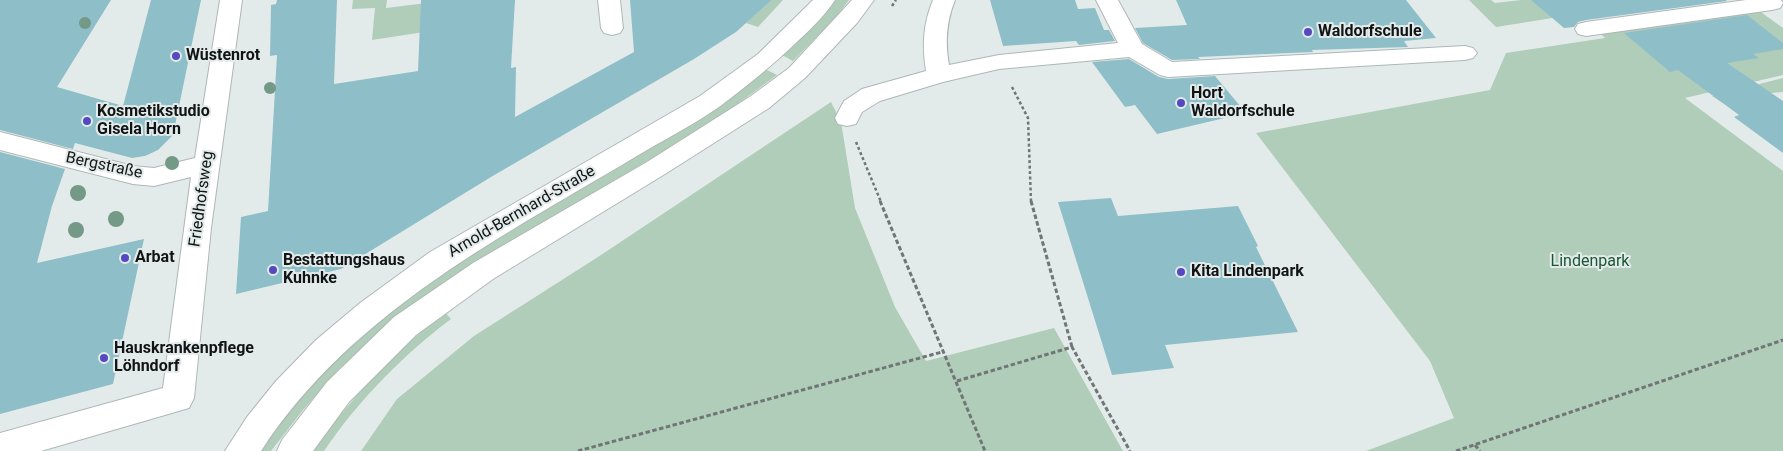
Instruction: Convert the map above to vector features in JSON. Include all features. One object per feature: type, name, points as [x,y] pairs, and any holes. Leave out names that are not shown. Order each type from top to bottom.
[{"type":"main road","name":"Friedhofsweg","points":[[0,448],[178,398],[197,228],[231,0]]},
{"type":"main road","points":[[609,0],[612,28]]},
{"type":"main road","name":"Arnold-Bernhard-Straße","points":[[242,451],[269,412],[317,360],[403,286],[440,260],[709,102],[766,59],[818,9],[824,0]]},
{"type":"main road","name":"Arnold-Bernhard-Straße","points":[[294,451],[338,392],[405,326],[483,271],[677,155],[760,102],[797,73],[849,18],[863,0]]},
{"type":"main road","points":[[939,75],[933,45],[936,16],[944,0]]},
{"type":"main road","points":[[1107,0],[1133,49],[1168,70],[1465,53]]},
{"type":"main road","points":[[1586,29],[1774,5]]},
{"type":"main road","points":[[847,118],[853,106],[871,95],[939,75],[999,62],[1133,49]]},
{"type":"main road","name":"Bergstraße","points":[[0,141],[133,175],[154,176],[208,164]]},
{"type":"path","points":[[999,62],[1028,118],[1031,202],[1072,347],[1130,451]]},
{"type":"path","points":[[847,118],[942,352],[957,382],[985,451]]},
{"type":"path","points":[[1456,451],[1783,340]]},
{"type":"path","points":[[957,382],[1072,347]]},
{"type":"path","points":[[578,451],[942,352]]},
{"type":"path","points":[[1476,445],[1480,451]]},
{"type":"green space","points":[[353,0],[387,0],[386,8],[451,0],[483,23],[372,40],[375,8],[352,9]]},
{"type":"green space","points":[[772,0],[783,0],[758,27],[746,23]]},
{"type":"green space","points":[[834,0],[849,0],[836,17],[793,61],[782,55]]},
{"type":"green space","points":[[1469,0],[1491,0],[1495,3],[1521,0],[1666,0],[1496,27]]},
{"type":"green space","name":"Lindenpark","points":[[1758,10],[1783,28],[1783,75],[1685,98],[1783,171],[1783,451],[1366,451],[1454,418],[1430,361],[1256,133],[1490,90],[1506,53],[1605,38],[1599,32]]},
{"type":"green space","points":[[765,69],[777,75],[710,124],[468,267],[427,295],[380,331],[338,370],[271,451],[256,451],[337,354],[412,292]]},
{"type":"green space","points":[[1783,78],[1783,92],[1771,93],[1726,105],[1712,96]]},
{"type":"green space","points":[[831,102],[841,122],[855,208],[895,307],[926,361],[1054,328],[1123,451],[361,451],[397,399],[474,336],[598,257]]},
{"type":"green space","points":[[445,312],[451,319],[382,380],[351,414],[324,451],[312,451],[374,377],[408,343]]},
{"type":"building","points":[[0,0],[111,0],[57,87],[123,106],[151,0],[201,0],[173,135],[158,150],[145,156],[132,158],[75,143],[73,149],[0,130]]},
{"type":"building","points":[[277,0],[337,0],[334,84],[418,71],[421,0],[515,0],[511,68],[516,67],[515,117],[634,52],[630,0],[772,0],[736,32],[694,59],[491,177],[341,269],[236,294],[241,217],[268,211],[277,55],[270,56],[271,5],[276,4]]},
{"type":"building","points":[[990,0],[1075,0],[1078,9],[1095,8],[1104,30],[1109,30],[1115,41],[1079,45],[1076,41],[1003,46]]},
{"type":"building","name":"Waldorfschule","points":[[1176,0],[1406,0],[1436,38],[1404,41],[1408,47],[1312,50],[1313,52],[1198,57],[1200,59],[1172,60],[1143,43],[1135,28],[1187,25]]},
{"type":"building","points":[[1531,0],[1727,1],[1586,20],[1578,22],[1574,27],[1564,28]]},
{"type":"building","points":[[1747,15],[1783,43],[1783,49],[1753,54],[1759,58],[1727,63],[1783,101],[1783,153],[1734,117],[1739,115],[1678,70],[1670,72],[1624,33]]},
{"type":"building","points":[[1129,59],[1159,77],[1168,79],[1215,76],[1246,113],[1157,134],[1135,105],[1125,107],[1092,62]]},
{"type":"building","points":[[0,152],[65,169],[52,206],[37,263],[144,239],[113,384],[0,414]]},
{"type":"building","points":[[1111,198],[1118,216],[1238,206],[1298,332],[1165,345],[1174,368],[1112,375],[1058,202]]},
{"type":"place","name":"Waldorfschule","points":[[1308,32]]},
{"type":"place","name":"Wüstenrot","points":[[176,56]]},
{"type":"place","name":"Hort Waldorfschule","points":[[1181,103]]},
{"type":"place","name":"Kosmetikstudio Gisela Horn","points":[[87,121]]},
{"type":"place","name":"Arbat","points":[[125,258]]},
{"type":"place","name":"Bestattungshaus Kuhnke","points":[[273,270]]},
{"type":"place","name":"Kita Lindenpark","points":[[1181,272]]},
{"type":"place","name":"Hauskrankenpflege Löhndorf","points":[[104,358]]}]
